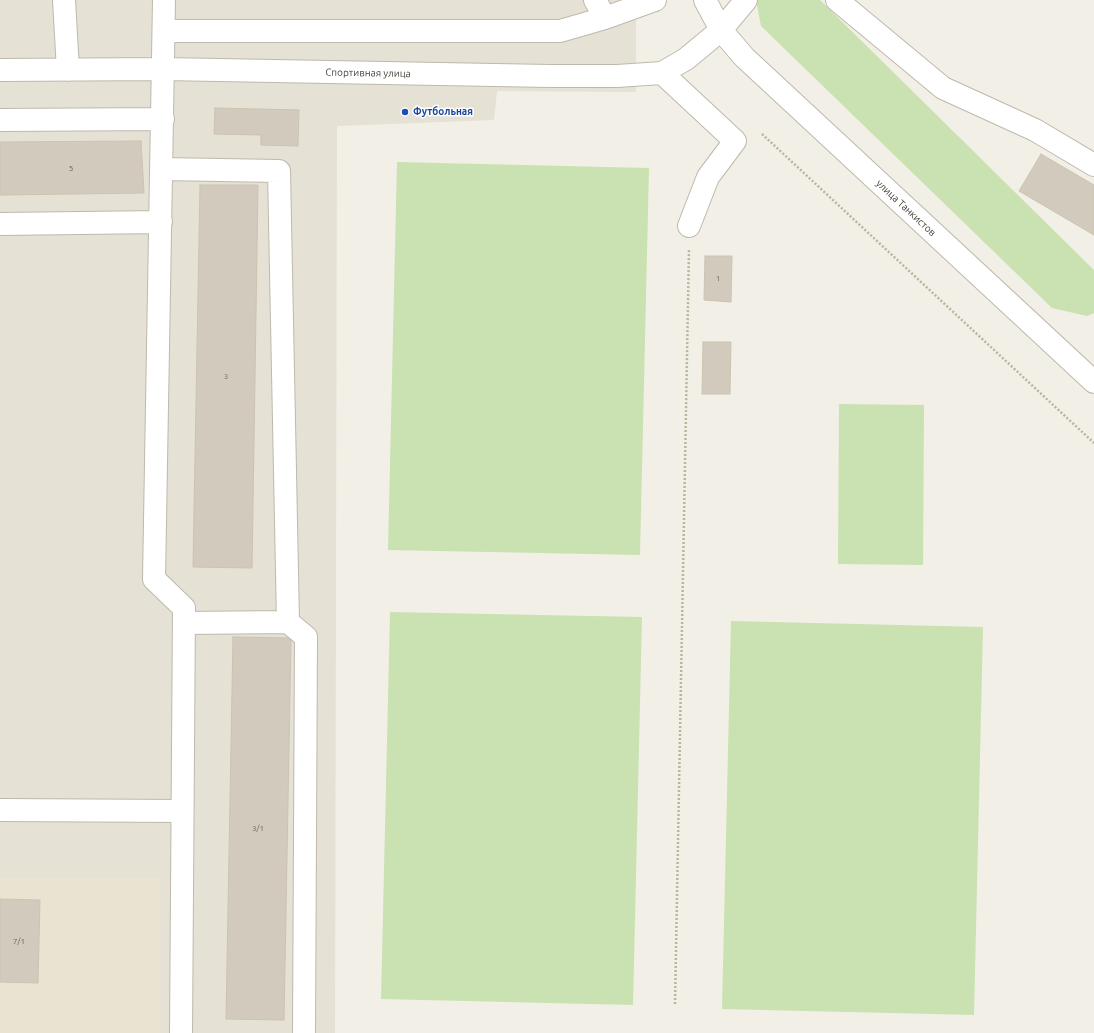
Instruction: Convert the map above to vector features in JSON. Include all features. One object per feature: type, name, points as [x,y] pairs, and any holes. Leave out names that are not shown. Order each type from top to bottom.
[{"type":"street","points":[[64,0],[68,70]]},
{"type":"street","points":[[164,0],[154,579],[184,608],[181,1033]]},
{"type":"street","points":[[164,31],[560,31],[600,9],[655,0]]},
{"type":"street","name":"улица Танкистов","points":[[705,0],[721,30],[744,57],[1094,382]]},
{"type":"street","name":"Спортивная улица","points":[[0,70],[163,70],[557,76],[617,76],[662,73],[686,59],[721,30],[746,0]]},
{"type":"street","points":[[836,0],[943,88],[1035,130],[1094,165]]},
{"type":"street","points":[[662,73],[735,141],[708,176],[689,226]]},
{"type":"street","points":[[0,120],[163,119]]},
{"type":"street","points":[[162,169],[279,171],[288,622]]},
{"type":"street","points":[[0,224],[161,222]]},
{"type":"street","points":[[184,623],[288,622],[306,637],[304,1033]]},
{"type":"street","points":[[0,810],[182,811]]},
{"type":"path","points":[[762,134],[1094,443]]},
{"type":"path","points":[[675,1004],[689,226]]},
{"type":"shaded area","points":[[0,0],[636,0],[636,92],[497,91],[494,120],[337,126],[335,1033],[0,1033]]},
{"type":"shaded area","points":[[0,878],[160,878],[160,1033],[0,1033]]},
{"type":"green space","points":[[756,0],[820,0],[1094,270],[1094,313],[1087,316],[1052,308],[761,26]]},
{"type":"green space","points":[[397,162],[649,168],[640,555],[388,550]]},
{"type":"green space","points":[[839,404],[924,405],[923,565],[838,564]]},
{"type":"green space","points":[[390,612],[642,617],[633,1005],[381,999]]},
{"type":"green space","points":[[731,621],[983,627],[974,1015],[722,1009]]},
{"type":"building","points":[[215,108],[299,110],[298,146],[261,145],[261,135],[214,134]]},
{"type":"building","points":[[141,141],[144,193],[0,195],[0,142]]},
{"type":"building","points":[[1041,154],[1094,185],[1094,235],[1019,191]]},
{"type":"building","points":[[200,185],[258,185],[252,568],[193,567]]},
{"type":"building","points":[[705,256],[732,256],[731,302],[704,300]]},
{"type":"building","points":[[703,342],[731,342],[730,394],[702,394]]},
{"type":"building","points":[[233,637],[291,638],[284,1020],[226,1019]]},
{"type":"building","points":[[0,899],[40,900],[38,983],[0,982]]},
{"type":"place","name":"Футбольная","points":[[405,112]]}]
